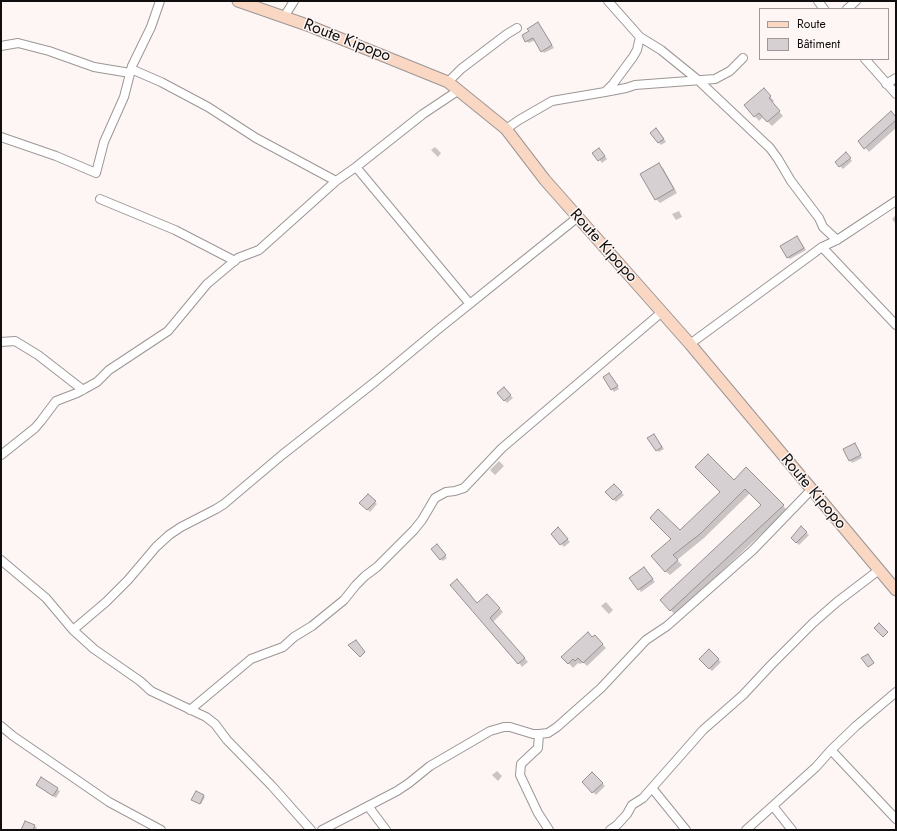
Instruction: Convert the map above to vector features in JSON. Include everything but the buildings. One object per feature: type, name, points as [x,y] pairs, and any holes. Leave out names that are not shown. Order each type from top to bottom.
[{"type":"main road","name":"Route Kipopo","points":[[238,1],[388,57],[448,82],[506,129],[545,180],[690,344],[896,590]]},
{"type":"street","points":[[1,137],[56,156],[96,173],[104,142],[124,97],[131,71],[151,27],[160,1]]},
{"type":"street","points":[[284,17],[294,1]]},
{"type":"street","points":[[608,1],[640,37],[661,50],[698,80],[770,148],[790,181],[820,218],[823,227],[837,240]]},
{"type":"street","points":[[848,8],[856,1]]},
{"type":"street","points":[[448,82],[461,69],[517,28]]},
{"type":"street","points":[[605,92],[634,57],[640,37]]},
{"type":"street","points":[[1,46],[18,42],[94,67],[131,71],[161,82],[208,107],[256,138],[336,181]]},
{"type":"street","points":[[506,129],[552,101],[634,86],[715,79],[730,71],[743,58]]},
{"type":"street","points":[[866,60],[896,94]]},
{"type":"street","points":[[886,84],[896,78]]},
{"type":"street","points":[[1,455],[38,425],[56,401],[98,382],[108,370],[168,331],[207,284],[238,258],[259,250],[336,181],[423,114],[459,90]]},
{"type":"street","points":[[356,167],[470,304]]},
{"type":"street","points":[[100,199],[175,230],[235,261]]},
{"type":"street","points":[[690,344],[822,247],[837,240],[896,201]]},
{"type":"street","points":[[73,630],[106,602],[128,580],[156,547],[169,535],[224,504],[282,455],[376,381],[578,217]]},
{"type":"street","points":[[822,247],[896,325]]},
{"type":"street","points":[[190,710],[251,659],[283,647],[294,637],[312,626],[344,600],[365,576],[377,567],[414,530],[422,520],[435,498],[446,492],[464,488],[502,448],[662,312]]},
{"type":"street","points":[[1,342],[15,342],[38,355],[83,390]]},
{"type":"street","points":[[322,830],[409,783],[430,766],[490,731],[510,727],[533,734],[540,734],[548,733],[557,728],[601,688],[646,640],[667,626],[753,550],[811,490]]},
{"type":"street","points":[[1,560],[46,598],[73,630],[94,649],[151,691],[206,717],[215,724],[227,740],[272,786],[311,830]]},
{"type":"street","points":[[610,830],[627,814],[632,805],[643,798],[703,730],[743,694],[813,623],[837,602],[879,570]]},
{"type":"street","points":[[746,830],[763,813],[773,806],[816,767],[856,726],[896,692]]},
{"type":"street","points":[[1,726],[13,736],[109,802],[161,830]]},
{"type":"street","points":[[540,734],[538,748],[521,764],[520,775],[538,812],[549,830]]},
{"type":"street","points":[[831,750],[896,819]]},
{"type":"street","points":[[652,788],[686,830]]},
{"type":"street","points":[[368,806],[386,830]]},
{"type":"street","points":[[773,806],[792,830]]}]
